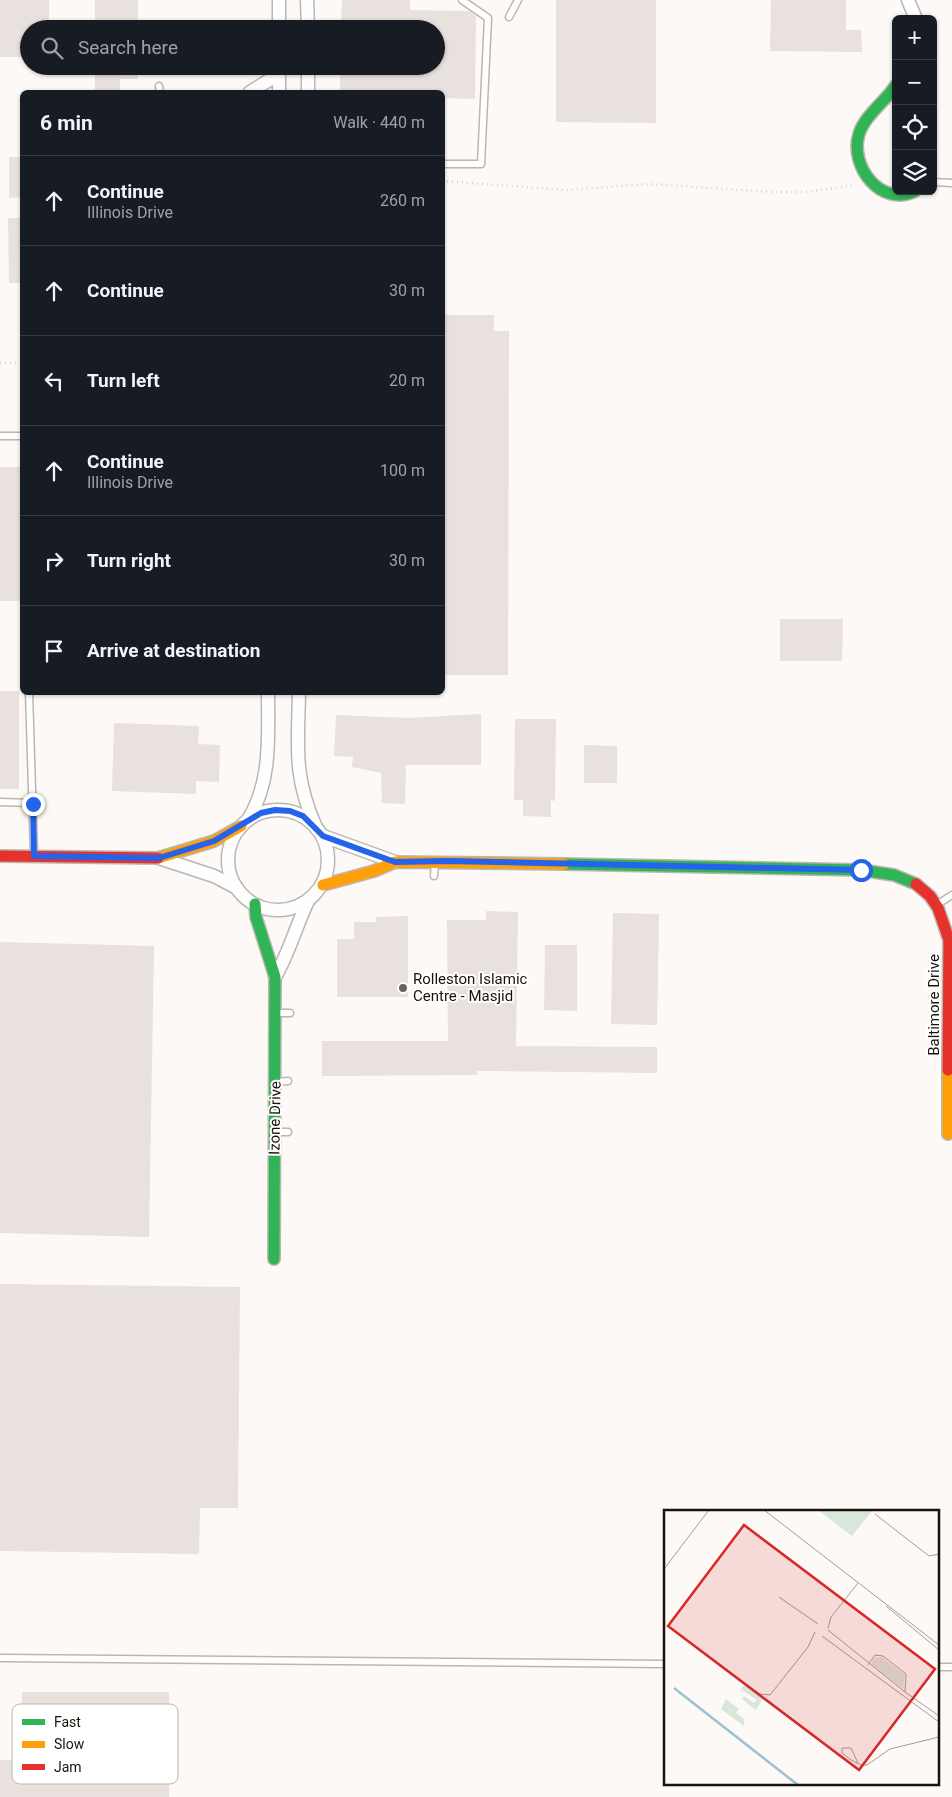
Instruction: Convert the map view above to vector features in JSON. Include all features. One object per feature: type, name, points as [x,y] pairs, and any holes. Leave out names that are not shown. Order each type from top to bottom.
[{"type":"street","points":[[279,0],[279,20]]},
{"type":"street","points":[[307,0],[308,20]]},
{"type":"street","points":[[908,0],[914,15]]},
{"type":"street","points":[[253,90],[272,75]]},
{"type":"street","points":[[279,75],[279,90]]},
{"type":"street","points":[[308,75],[308,90]]},
{"type":"street","points":[[892,90],[863,125],[859,135],[857,155],[861,168],[867,178],[883,192],[892,194]]},
{"type":"street","points":[[237,888],[229,867],[230,845],[262,793],[266,768],[268,695]]},
{"type":"street","points":[[0,856],[159,858],[214,876],[237,888],[255,904],[268,909],[296,908],[308,901],[322,885],[328,869],[328,852],[302,792],[298,768],[299,695]]},
{"type":"street","points":[[159,858],[214,841],[261,813],[275,810],[290,811],[303,816],[319,831],[395,862]]},
{"type":"street","name":"Baltimore Drive","points":[[435,861],[447,858],[879,871],[904,877],[920,886],[937,904],[943,915],[949,940],[950,1134]]},
{"type":"street","points":[[322,885],[395,862],[435,861]]},
{"type":"street","name":"Izone Drive","points":[[275,977],[285,960],[296,927],[308,901]]},
{"type":"street","name":"Izone Drive","points":[[255,904],[256,917],[275,977],[274,1260]]},
{"type":"lane","points":[[445,164],[482,164],[488,18],[462,0]]},
{"type":"lane","points":[[509,17],[518,0]]},
{"type":"lane","points":[[937,182],[952,183]]},
{"type":"lane","points":[[0,436],[20,436]]},
{"type":"lane","points":[[29,695],[34,856]]},
{"type":"lane","points":[[0,802],[33,804]]},
{"type":"lane","points":[[434,876],[435,861]]},
{"type":"lane","points":[[937,904],[952,895]]},
{"type":"lane","points":[[276,1013],[290,1013]]},
{"type":"lane","points":[[275,1082],[288,1082]]},
{"type":"lane","points":[[275,1132],[288,1132]]},
{"type":"lane","points":[[0,1658],[664,1664]]},
{"type":"path","points":[[445,181],[565,190],[649,184],[773,192],[815,191],[854,185]]},
{"type":"path","points":[[0,363],[20,363]]},
{"type":"building","points":[[0,0],[49,0],[49,20],[20,20],[20,57],[0,57]]},
{"type":"building","points":[[95,0],[138,0],[138,20],[95,20]]},
{"type":"building","points":[[342,0],[410,0],[410,10],[469,11],[476,16],[475,99],[445,98],[445,90],[340,90],[340,75],[445,75],[445,20],[341,20]]},
{"type":"building","points":[[556,0],[656,0],[656,123],[556,122]]},
{"type":"building","points":[[771,0],[846,0],[846,30],[861,30],[862,52],[770,51]]},
{"type":"building","points":[[95,75],[138,75],[138,79],[120,79],[120,90],[95,90]]},
{"type":"building","points":[[9,157],[20,157],[20,197],[9,198]]},
{"type":"building","points":[[8,218],[20,218],[20,283],[9,283]]},
{"type":"building","points":[[445,315],[494,315],[494,331],[509,331],[508,675],[445,675]]},
{"type":"building","points":[[0,467],[20,467],[20,601],[0,601]]},
{"type":"building","points":[[780,619],[843,619],[842,661],[780,661]]},
{"type":"building","points":[[0,691],[19,691],[19,789],[0,789]]},
{"type":"building","points":[[481,714],[481,765],[406,765],[405,804],[382,803],[381,773],[352,767],[353,757],[334,756],[336,715],[408,718]]},
{"type":"building","points":[[515,719],[556,719],[555,801],[551,800],[551,817],[523,816],[523,800],[514,800]]},
{"type":"building","points":[[114,723],[199,726],[198,744],[220,745],[219,782],[196,781],[196,794],[112,791]]},
{"type":"building","points":[[584,745],[617,746],[617,783],[584,783]]},
{"type":"building","points":[[486,911],[518,912],[516,1046],[657,1047],[657,1073],[477,1071],[477,1075],[322,1076],[322,1041],[448,1041],[447,920],[486,920]]},
{"type":"building","points":[[613,913],[659,914],[657,1025],[611,1024]]},
{"type":"building","points":[[408,916],[408,997],[337,997],[337,939],[354,939],[354,922],[376,922],[376,917]]},
{"type":"building","points":[[0,942],[154,946],[149,1237],[0,1233]]},
{"type":"building","points":[[545,945],[577,945],[577,1011],[544,1010]]},
{"type":"building","points":[[0,1284],[240,1287],[238,1508],[200,1508],[199,1554],[0,1551]]},
{"type":"building","points":[[22,1692],[169,1692],[169,1704],[22,1704]]},
{"type":"building","points":[[0,1760],[12,1760],[12,1784],[169,1784],[169,1797],[0,1797]]},
{"type":"traffic: fast","points":[[892,90],[862,127],[857,146],[863,171],[870,181],[880,189],[892,194]]},
{"type":"traffic: fast","points":[[564,864],[861,870],[894,875],[916,884]]},
{"type":"traffic: fast","points":[[255,904],[256,917],[275,977],[274,1259]]},
{"type":"traffic: slow","points":[[158,858],[214,841],[241,826]]},
{"type":"traffic: slow","points":[[323,885],[374,871],[395,862],[564,864]]},
{"type":"traffic: slow","points":[[948,1070],[948,1134]]},
{"type":"traffic: jam","points":[[0,856],[158,858]]},
{"type":"traffic: jam","points":[[916,884],[930,896],[938,908],[949,940],[948,1070]]},
{"type":"place","name":"Rolleston Islamic Centre - Masjid","points":[[403,988]]},
{"type":"route","points":[[33,804],[34,856],[159,858],[214,841],[261,813],[275,810],[290,811],[303,816],[315,825],[323,836],[395,862],[447,861],[861,870]]}]
